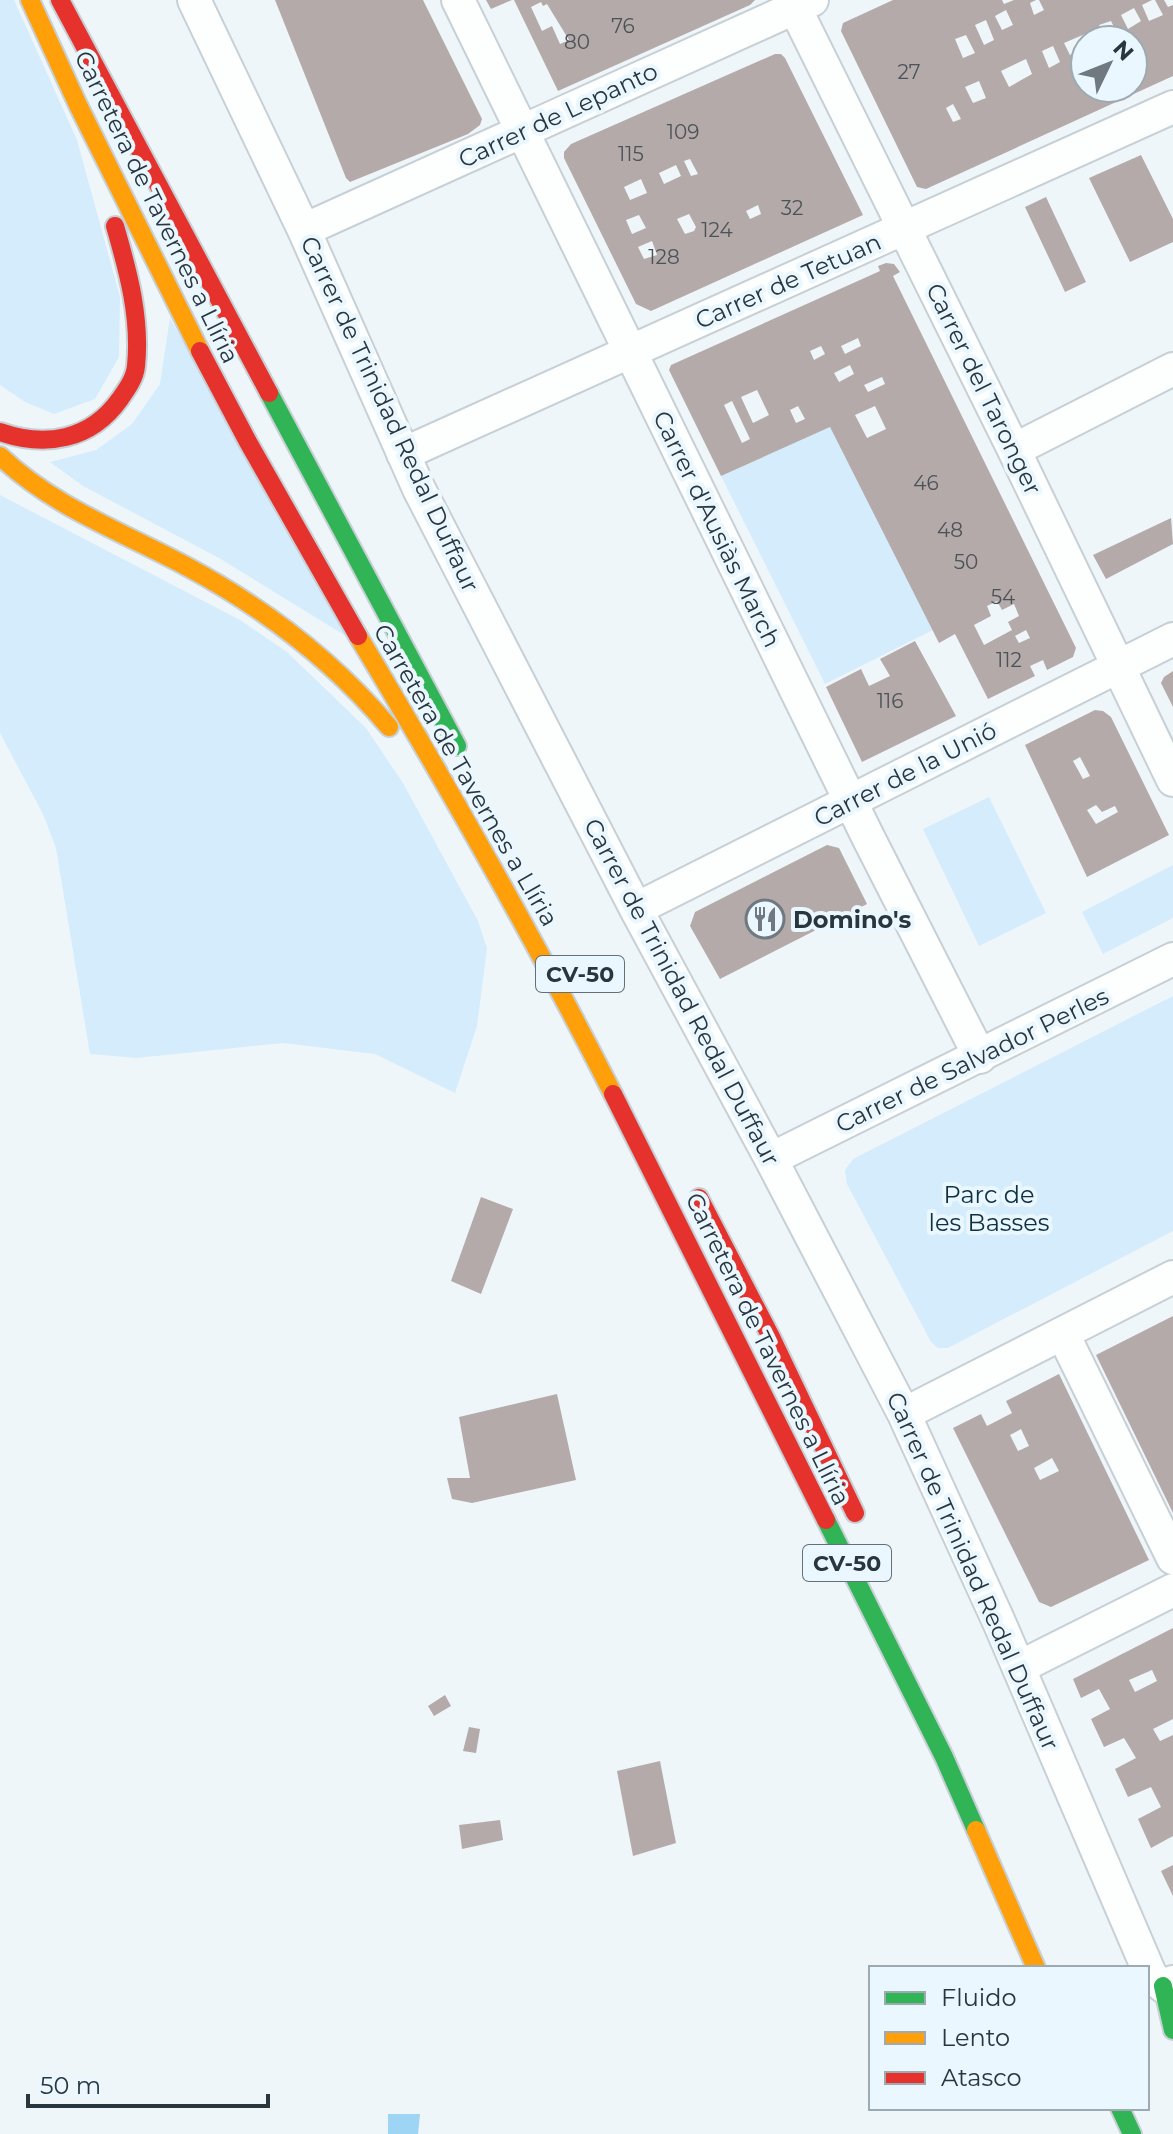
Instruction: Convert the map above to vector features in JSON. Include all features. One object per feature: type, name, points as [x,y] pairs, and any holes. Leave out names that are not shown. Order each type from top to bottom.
[{"type":"main road","name":"Carretera de Tavernes a Llíria","points":[[30,0],[174,300],[248,442],[553,976],[944,1757],[1035,1966]]},
{"type":"main road","name":"Carretera de Tavernes a Llíria","points":[[60,0],[464,759]]},
{"type":"main road","points":[[0,432],[12,438],[38,442],[69,439],[94,427],[118,403],[135,373],[137,329],[129,271],[78,105]]},
{"type":"main road","points":[[0,456],[57,500],[198,572],[279,623],[306,641],[360,692],[387,724],[424,779],[607,1102],[648,1162]]},
{"type":"main road","name":"Carretera de Tavernes a Llíria","points":[[687,1176],[772,1339],[861,1525]]},
{"type":"main road","points":[[1168,1984],[1173,2030]]},
{"type":"main road","points":[[1121,2110],[1132,2134]]},
{"type":"street","name":"Carrer de Trinidad Redal Duffaur","points":[[194,0],[304,230],[403,454],[636,909],[904,1414],[1020,1667],[1147,1966]]},
{"type":"street","name":"Carrer d'Ausiàs March","points":[[458,0],[628,351],[980,1057]]},
{"type":"street","name":"Carrer de Lepanto","points":[[304,230],[799,3]]},
{"type":"street","name":"Carrer del Taronger","points":[[799,3],[905,229],[1173,780]]},
{"type":"street","name":"Carrer de Tetuan","points":[[403,454],[1173,107]]},
{"type":"street","points":[[1014,450],[1171,374]]},
{"type":"street","name":"Carrer de la Unió","points":[[636,909],[1173,639]]},
{"type":"street","name":"Carrer de Salvador Perles","points":[[771,1159],[1173,959]]},
{"type":"street","points":[[904,1414],[1173,1277]]},
{"type":"street","points":[[1063,1334],[1173,1558]]},
{"type":"street","points":[[1020,1667],[1173,1590]]},
{"type":"street","name":"Carrer de Trinidad Redal Duffaur","points":[[1149,1971],[1151,1976],[1168,1984]]},
{"type":"green space","points":[[0,0],[14,0],[77,140],[120,297],[119,357],[95,399],[54,414],[25,402],[0,385]]},
{"type":"green space","points":[[170,318],[346,636],[219,558],[83,486],[50,462],[96,450],[132,424],[160,384]]},
{"type":"green space","points":[[830,427],[933,630],[825,684],[721,476]]},
{"type":"green space","points":[[0,495],[240,620],[287,652],[366,728],[403,783],[478,921],[487,948],[477,1026],[455,1093],[375,1054],[283,1043],[136,1058],[90,1054],[56,848],[43,814],[0,733]]},
{"type":"green space","points":[[989,797],[1046,913],[979,946],[923,829]]},
{"type":"green space","points":[[1173,865],[1173,918],[1103,954],[1082,912]]},
{"type":"green space","name":"Parc de les Basses","points":[[1173,996],[1173,1231],[948,1348],[938,1348],[931,1342],[847,1184],[845,1170],[853,1159]]},
{"type":"water","points":[[388,2114],[420,2114],[418,2134],[388,2134]]},
{"type":"building","points":[[275,0],[423,0],[482,119],[480,125],[468,134],[350,182]]},
{"type":"building","points":[[486,0],[512,0],[491,9]]},
{"type":"building","points":[[514,0],[755,0],[750,5],[558,91]],"holes":[[[541,2],[543,6],[547,4],[569,40],[560,44],[552,26],[542,31],[531,7]]]},
{"type":"building","points":[[893,0],[1002,0],[1004,4],[1014,0],[1036,0],[1030,3],[1034,15],[1044,10],[1039,0],[1152,0],[1142,5],[1149,21],[1163,15],[1155,0],[1164,0],[1168,7],[1173,5],[1173,76],[1149,87],[1149,24],[1136,24],[1141,21],[1134,8],[1121,15],[1126,24],[1112,24],[1111,21],[1069,24],[1069,41],[1064,43],[1069,53],[1069,104],[1112,104],[926,189],[917,187],[841,31],[843,23]],"holes":[[[1006,10],[1013,25],[1002,30],[995,16]],[[986,20],[994,40],[984,45],[975,25]],[[966,35],[975,53],[963,58],[955,39]],[[1053,46],[1060,62],[1049,68],[1042,51]],[[1026,59],[1032,74],[1009,87],[1001,71]],[[979,81],[986,98],[973,103],[965,87]],[[953,104],[961,119],[953,122],[946,108]]]},
{"type":"building","points":[[781,54],[863,215],[651,311],[636,304],[564,158],[564,152],[571,144]],"holes":[[[690,159],[698,174],[691,176],[684,161]],[[676,165],[681,176],[664,184],[659,173]],[[641,179],[647,193],[630,200],[624,187]],[[758,205],[761,214],[750,219],[746,211]],[[689,214],[696,227],[685,234],[677,219]],[[639,215],[646,228],[632,234],[626,220]],[[652,241],[657,255],[644,259],[638,247]]]},
{"type":"building","points":[[1141,155],[1173,219],[1173,242],[1130,262],[1089,178]]},
{"type":"building","points":[[1046,197],[1086,282],[1065,292],[1025,207]]},
{"type":"building","points":[[894,264],[900,272],[893,276],[1076,648],[1073,657],[1047,670],[1043,660],[1030,666],[1035,676],[988,699],[955,634],[939,643],[830,427],[721,476],[669,370],[671,365],[880,271],[878,266]],"holes":[[[858,338],[861,346],[845,354],[841,346]],[[821,346],[825,354],[814,360],[810,351]],[[850,365],[854,374],[839,382],[834,373]],[[882,377],[885,384],[868,392],[864,385]],[[757,390],[769,415],[753,423],[741,397]],[[732,401],[750,439],[742,443],[724,405]],[[798,406],[805,419],[796,423],[790,410]],[[875,406],[886,429],[867,438],[855,415]],[[997,601],[1002,610],[1014,604],[1019,616],[1008,622],[1012,630],[984,645],[974,625],[991,616],[987,606]],[[1026,630],[1030,638],[1019,643],[1015,636]]]},
{"type":"building","points":[[1171,518],[1173,544],[1106,579],[1093,555]]},
{"type":"building","points":[[915,641],[956,716],[862,762],[826,687],[861,669],[869,686],[890,676],[880,659]]},
{"type":"building","points":[[1173,671],[1173,707],[1161,683]]},
{"type":"building","points":[[1095,710],[1103,711],[1111,717],[1169,835],[1087,877],[1025,745]],"holes":[[[1080,757],[1090,776],[1083,779],[1073,761]],[[1096,805],[1102,812],[1115,806],[1118,812],[1096,824],[1087,810]]]},
{"type":"building","name":"Domino's","points":[[827,845],[839,848],[867,904],[720,979],[690,926],[695,912]]},
{"type":"building","points":[[481,1197],[513,1209],[481,1294],[451,1281]]},
{"type":"building","points":[[1173,1316],[1173,1513],[1096,1355]]},
{"type":"building","points":[[1059,1374],[1149,1560],[1051,1607],[1039,1602],[953,1428],[981,1414],[987,1426],[1012,1413],[1006,1401]],"holes":[[[1021,1429],[1029,1446],[1018,1451],[1010,1435]],[[1052,1458],[1059,1471],[1040,1480],[1034,1468]]]},
{"type":"building","points":[[557,1394],[576,1480],[472,1503],[452,1499],[447,1478],[470,1478],[459,1417]]},
{"type":"building","points":[[1173,1628],[1173,1719],[1153,1729],[1160,1741],[1173,1735],[1173,1836],[1151,1848],[1138,1819],[1161,1807],[1151,1787],[1128,1797],[1115,1769],[1136,1758],[1124,1738],[1104,1747],[1091,1719],[1110,1709],[1099,1689],[1081,1698],[1073,1679]],"holes":[[[1152,1670],[1157,1681],[1135,1692],[1129,1680]]]},
{"type":"building","points":[[445,1695],[451,1706],[434,1716],[428,1706]]},
{"type":"building","points":[[469,1727],[480,1729],[476,1753],[463,1751]]},
{"type":"building","points":[[660,1761],[676,1843],[633,1856],[617,1771]]},
{"type":"building","points":[[500,1820],[503,1840],[462,1849],[459,1825]]},
{"type":"building","points":[[1173,1865],[1173,1896],[1161,1871]]},
{"type":"traffic: fast","points":[[269,393],[457,746]]},
{"type":"traffic: fast","points":[[826,1520],[944,1757],[976,1830]]},
{"type":"traffic: fast","points":[[1163,1986],[1173,2030]]},
{"type":"traffic: fast","points":[[1121,2110],[1132,2134]]},
{"type":"traffic: slow","points":[[30,0],[78,105],[200,351]]},
{"type":"traffic: slow","points":[[0,456],[20,474],[64,503],[241,598],[319,656],[389,727]]},
{"type":"traffic: slow","points":[[358,636],[490,863],[613,1094]]},
{"type":"traffic: slow","points":[[976,1830],[1035,1966]]},
{"type":"traffic: jam","points":[[60,0],[269,393]]},
{"type":"traffic: jam","points":[[0,432],[34,439],[66,437],[81,432],[108,413],[130,383],[136,366],[137,330],[129,277],[115,226]]},
{"type":"traffic: jam","points":[[200,351],[358,636]]},
{"type":"traffic: jam","points":[[613,1094],[826,1520]]},
{"type":"traffic: jam","points":[[699,1198],[772,1339],[855,1513]]},
{"type":"place","name":"Domino's","points":[[765,919]]}]
